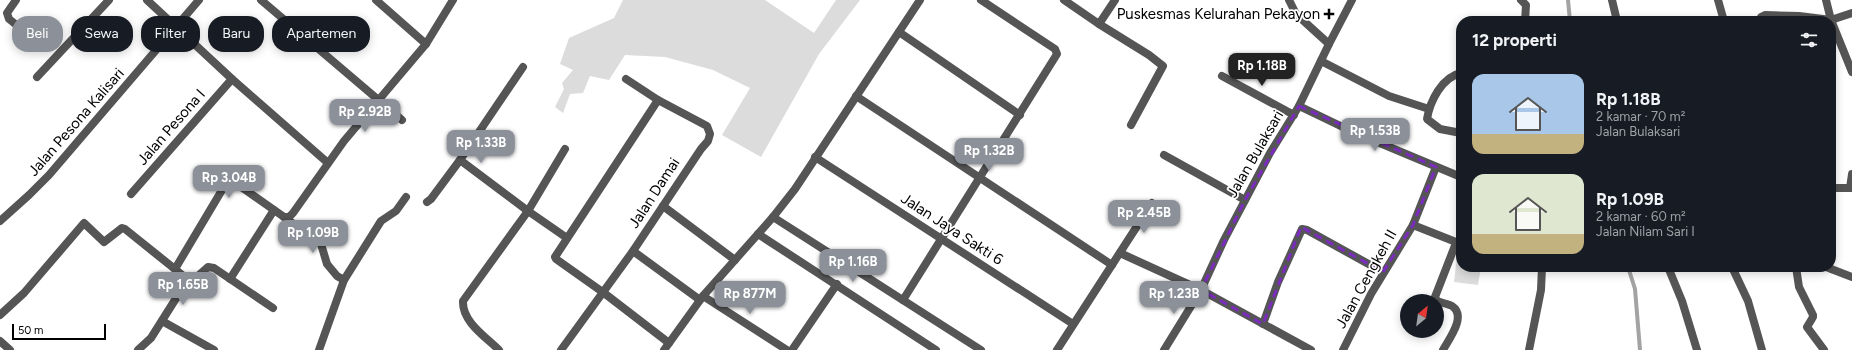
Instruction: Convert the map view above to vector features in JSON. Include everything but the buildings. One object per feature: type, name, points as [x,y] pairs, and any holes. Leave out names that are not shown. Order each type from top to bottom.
[{"type":"street","points":[[12,21],[9,19],[7,13],[16,0]]},
{"type":"street","points":[[37,77],[109,0]]},
{"type":"street","points":[[147,0],[165,16]]},
{"type":"street","name":"Jalan Pesona Kalisari","points":[[186,16],[200,0]]},
{"type":"street","points":[[261,0],[402,120]]},
{"type":"street","points":[[284,217],[289,217],[293,213],[328,163],[426,44],[453,0]]},
{"type":"street","points":[[658,100],[556,254],[556,259],[604,293],[666,346],[702,298],[773,217],[795,189],[920,0]]},
{"type":"street","points":[[903,300],[942,240],[1058,52],[981,0]]},
{"type":"street","points":[[1064,0],[1149,55],[1163,66],[1131,125]]},
{"type":"street","points":[[1099,24],[1115,0]]},
{"type":"street","points":[[1289,0],[1296,14],[1330,44]]},
{"type":"street","name":"Jalan Bulaksari","points":[[1164,350],[1201,290],[1224,240],[1270,153],[1300,106],[1352,0]]},
{"type":"street","points":[[1521,0],[1526,5],[1525,16]]},
{"type":"street","points":[[1612,0],[1616,16]]},
{"type":"street","points":[[1718,0],[1723,16]]},
{"type":"street","points":[[1826,0],[1830,16]]},
{"type":"street","points":[[381,2],[426,44]]},
{"type":"street","points":[[1836,18],[1852,13]]},
{"type":"street","points":[[1763,16],[1800,16]]},
{"type":"street","points":[[899,32],[1020,115]]},
{"type":"street","points":[[1836,32],[1852,72]]},
{"type":"street","points":[[200,48],[232,79],[328,163]]},
{"type":"street","name":"Jalan Pesona Kalisari","points":[[0,221],[49,175],[155,52]]},
{"type":"street","points":[[1321,61],[1389,96],[1429,109]]},
{"type":"street","points":[[427,202],[431,199],[460,160],[523,67]]},
{"type":"street","points":[[1456,74],[1451,76],[1447,80],[1429,109],[1427,119],[1440,129],[1456,132]]},
{"type":"street","points":[[1222,76],[1294,115]]},
{"type":"street","name":"Jalan Pesona I","points":[[131,194],[232,79]]},
{"type":"street","name":"Jalan Damai","points":[[561,350],[604,293],[633,251],[708,141],[710,134],[707,126],[658,100],[626,80]]},
{"type":"street","points":[[856,96],[1112,265]]},
{"type":"street","points":[[1300,106],[1351,131],[1456,175]]},
{"type":"street","points":[[499,350],[469,322],[463,308],[463,301],[528,211],[565,149]]},
{"type":"street","points":[[1164,155],[1245,200]]},
{"type":"street","name":"Jalan Jaya Sakti 6","points":[[815,157],[1074,324]]},
{"type":"street","points":[[460,160],[567,238]]},
{"type":"street","points":[[1414,225],[1436,167]]},
{"type":"street","points":[[1836,188],[1851,188],[1852,174]]},
{"type":"street","points":[[176,269],[225,185],[229,183],[237,184],[321,244],[327,264],[337,276],[344,280]]},
{"type":"street","points":[[319,350],[344,280],[381,221],[396,211],[406,197]]},
{"type":"street","points":[[1057,350],[1152,203]]},
{"type":"street","points":[[663,206],[735,260]]},
{"type":"street","points":[[230,279],[274,210]]},
{"type":"street","points":[[773,217],[981,350]]},
{"type":"street","points":[[0,315],[24,293],[84,224],[104,242],[122,228],[125,229],[176,269],[181,276],[191,282]]},
{"type":"street","name":"Jalan Cengkeh II","points":[[1343,350],[1384,272],[1414,225],[1456,243]]},
{"type":"street","points":[[1263,324],[1278,282],[1302,229],[1307,230],[1384,272]]},
{"type":"street","points":[[758,234],[837,284],[936,350]]},
{"type":"street","points":[[1443,350],[1459,318],[1458,312],[1452,306],[1437,301],[1435,297],[1456,249]]},
{"type":"street","points":[[633,251],[702,298],[787,350]]},
{"type":"street","points":[[1120,254],[1201,290],[1311,350]]},
{"type":"street","points":[[138,350],[151,338],[180,292],[208,267],[214,268],[273,308]]},
{"type":"street","points":[[1836,271],[1852,277]]},
{"type":"street","points":[[1529,350],[1540,297],[1542,272]]},
{"type":"street","points":[[1670,272],[1682,301],[1697,350]]},
{"type":"street","points":[[1734,272],[1748,301],[1762,350]]},
{"type":"street","points":[[1797,272],[1799,287],[1814,317],[1807,327],[1824,350]]},
{"type":"street","points":[[792,350],[837,284]]},
{"type":"street","points":[[162,321],[214,350]]},
{"type":"street","points":[[0,341],[10,350]]},
{"type":"highlighted area","points":[[1299,106],[1436,167],[1413,225],[1383,272],[1301,227],[1263,324],[1201,290],[1245,200]]},
{"type":"shaded area","points":[[623,0],[765,0],[814,33],[836,0],[860,0],[819,54],[761,157],[722,135],[750,88],[713,70],[665,57],[625,55],[609,80],[590,76],[583,93],[570,94],[563,113],[555,107],[564,89],[562,83],[573,70],[560,64],[569,38],[614,18]]},
{"type":"shaded area","points":[[1456,265],[1456,272],[1480,272],[1478,285],[1454,282]]},
{"type":"waterway","points":[[1568,0],[1570,16]]},
{"type":"waterway","points":[[1630,272],[1635,289],[1640,350]]},
{"type":"place","name":"Puskesmas Kelurahan Pekayon","points":[[1329,14]]}]
